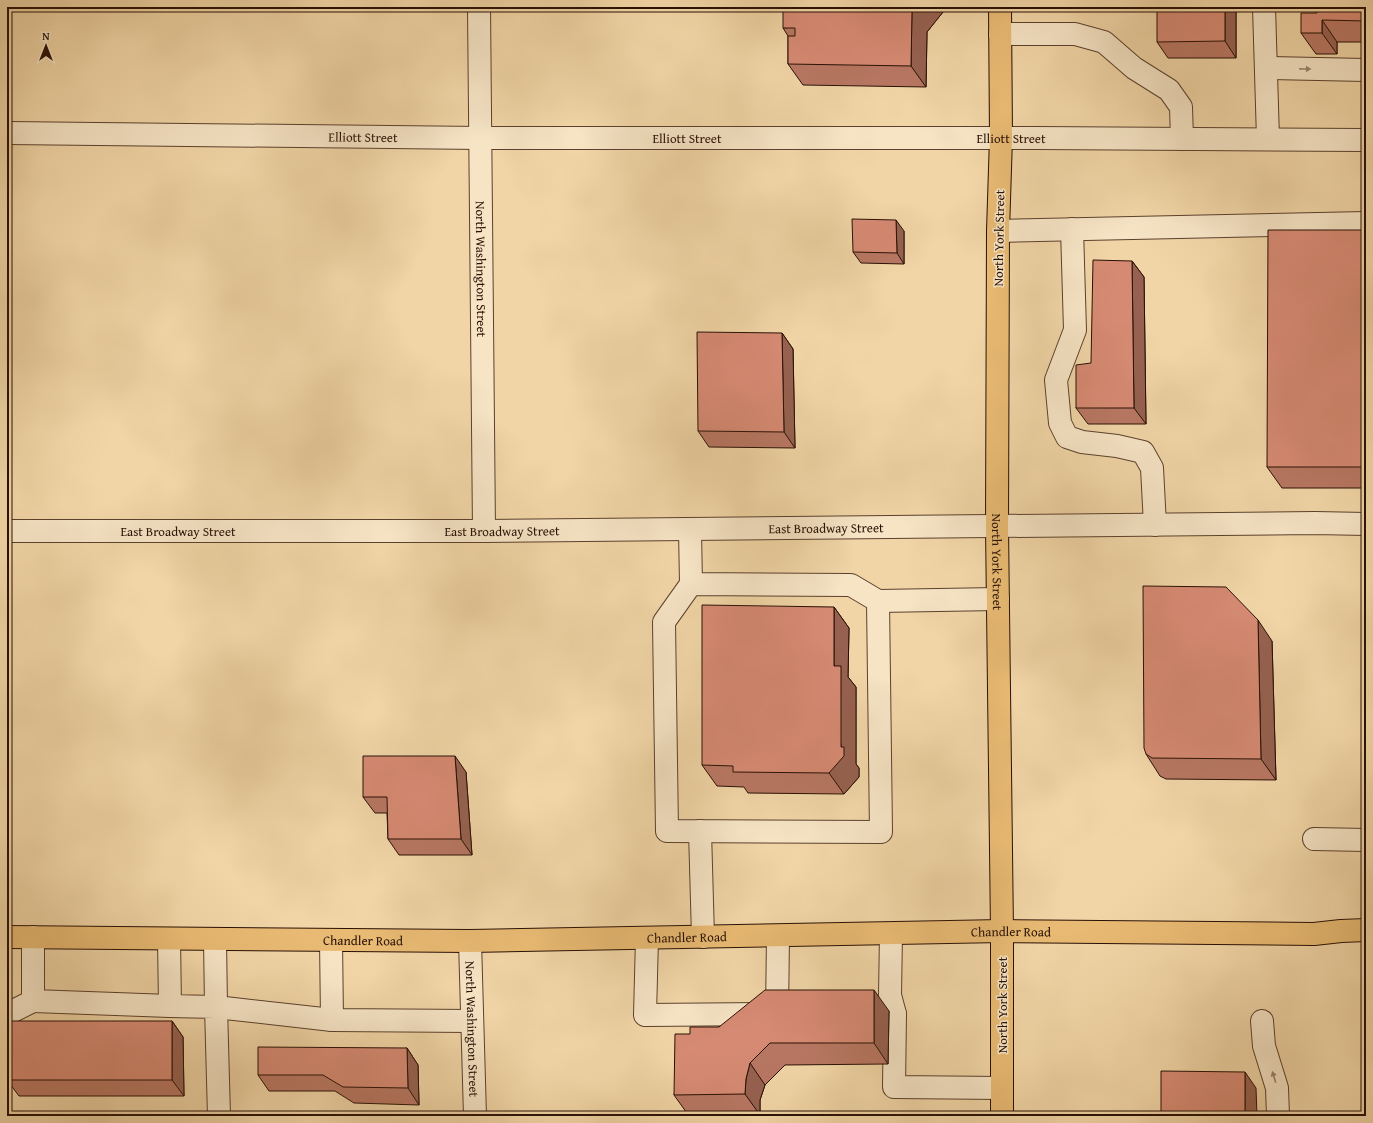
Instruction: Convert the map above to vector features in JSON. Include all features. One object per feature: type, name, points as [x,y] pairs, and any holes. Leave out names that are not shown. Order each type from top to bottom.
[{"type":"main road","name":"North York Street","points":[[1000,7],[1001,138],[998,231],[997,527],[1002,931],[1002,1116]]},
{"type":"main road","name":"Chandler Road","points":[[7,937],[470,941],[1002,931],[1314,934],[1341,930],[1366,930]]},
{"type":"street","name":"North Washington Street","points":[[480,7],[484,532]]},
{"type":"street","points":[[1264,7],[1268,139]]},
{"type":"street","points":[[1000,34],[1075,34],[1104,42],[1134,68],[1169,90],[1181,107],[1182,139]]},
{"type":"street","points":[[1266,68],[1366,70]]},
{"type":"street","name":"Elliott Street","points":[[7,132],[481,138],[1366,140]]},
{"type":"street","points":[[998,231],[1366,223]]},
{"type":"street","points":[[1072,229],[1075,330],[1056,380],[1060,423],[1067,437],[1074,440],[1117,446],[1143,452],[1152,468],[1155,526]]},
{"type":"street","name":"East Broadway Street","points":[[7,531],[484,532],[1366,524]]},
{"type":"street","points":[[690,530],[691,584],[664,622],[667,831],[881,832],[878,601]]},
{"type":"street","points":[[691,584],[851,585],[878,601],[998,599]]},
{"type":"street","points":[[700,831],[703,937]]},
{"type":"street","points":[[1314,839],[1366,840]]},
{"type":"street","points":[[891,934],[890,994],[895,1014],[894,1087],[1002,1088]]},
{"type":"street","points":[[647,938],[645,1015],[785,1014],[778,936]]},
{"type":"street","points":[[33,937],[33,1001]]},
{"type":"street","points":[[170,939],[170,1006]]},
{"type":"street","points":[[215,939],[219,1116]]},
{"type":"street","points":[[331,940],[332,1020]]},
{"type":"street","name":"North Washington Street","points":[[470,941],[475,1116]]},
{"type":"street","points":[[7,1014],[33,1001],[216,1007],[332,1020],[472,1021]]},
{"type":"street","points":[[840,1014],[895,1014]]},
{"type":"street","points":[[1262,1021],[1264,1046],[1277,1088],[1278,1116]]},
{"type":"building","points":[[783,7],[915,7],[912,11],[911,66],[788,64],[788,36],[795,36],[795,28],[783,28]]},
{"type":"building","points":[[1157,7],[1225,7],[1225,41],[1157,42]]},
{"type":"building","points":[[1317,7],[1366,7],[1366,21],[1322,20],[1322,33],[1301,33],[1301,13],[1317,13]]},
{"type":"building","points":[[852,219],[896,220],[897,253],[853,252]]},
{"type":"building","points":[[1268,230],[1366,230],[1366,467],[1267,467]]},
{"type":"building","points":[[1093,260],[1132,261],[1134,408],[1076,408],[1076,365],[1091,363]]},
{"type":"building","points":[[697,332],[782,333],[784,432],[698,431]]},
{"type":"building","points":[[1143,586],[1226,587],[1258,620],[1261,759],[1152,758],[1146,754],[1144,748]]},
{"type":"building","points":[[702,605],[834,607],[834,666],[841,666],[841,747],[844,747],[844,756],[829,773],[733,772],[733,766],[702,765]]},
{"type":"building","points":[[363,756],[455,756],[461,839],[388,839],[387,797],[363,797]]},
{"type":"building","points":[[765,990],[874,990],[874,1043],[770,1043],[750,1063],[746,1079],[745,1094],[674,1095],[675,1034],[690,1034],[690,1027],[719,1027]]},
{"type":"building","points":[[8,1021],[172,1021],[172,1080],[7,1080]]},
{"type":"building","points":[[258,1047],[407,1048],[408,1088],[343,1087],[323,1075],[258,1075]]},
{"type":"building","points":[[1161,1071],[1245,1072],[1245,1116],[1161,1116]]}]
